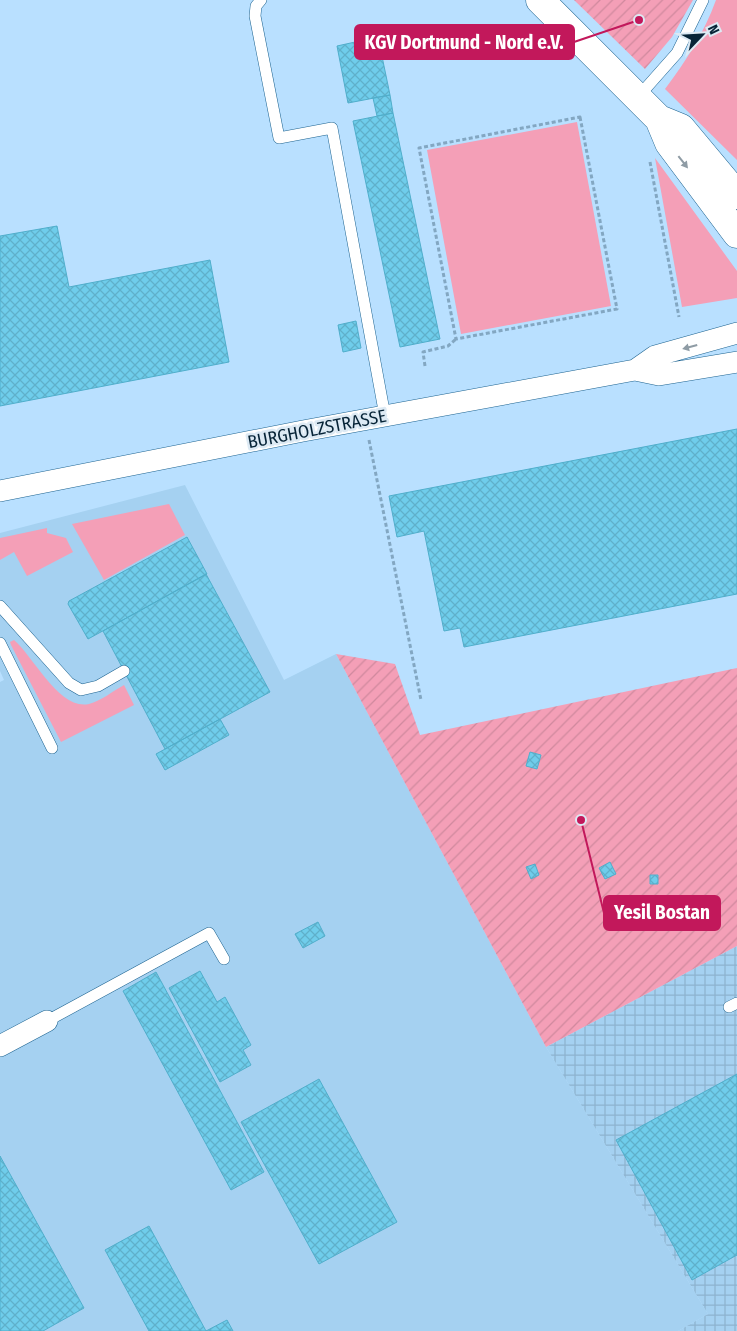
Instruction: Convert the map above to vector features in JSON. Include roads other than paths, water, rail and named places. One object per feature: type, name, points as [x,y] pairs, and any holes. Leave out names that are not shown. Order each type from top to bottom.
[{"type":"street","points":[[540,0],[659,120],[668,143],[737,234]]},
{"type":"street","points":[[659,120],[681,128],[737,195]]},
{"type":"street","name":"BURGHOLZSTRASSE","points":[[635,370],[655,356],[737,334]]},
{"type":"street","name":"BURGHOLZSTRASSE","points":[[0,490],[635,370],[659,375],[737,362]]},
{"type":"street","points":[[0,1046],[47,1020]]},
{"type":"lane","points":[[261,0],[256,6],[255,16],[279,138],[332,128],[375,418]]},
{"type":"lane","points":[[638,97],[677,53],[703,0]]},
{"type":"lane","points":[[0,606],[69,683],[81,690],[98,686],[124,671]]},
{"type":"lane","points":[[0,642],[52,748]]},
{"type":"lane","points":[[47,1020],[209,933],[224,959]]},
{"type":"place","name":"KGV Dortmund - Nord e.V.","points":[[639,20]]},
{"type":"place","name":"Yesil Bostan","points":[[581,820]]}]
